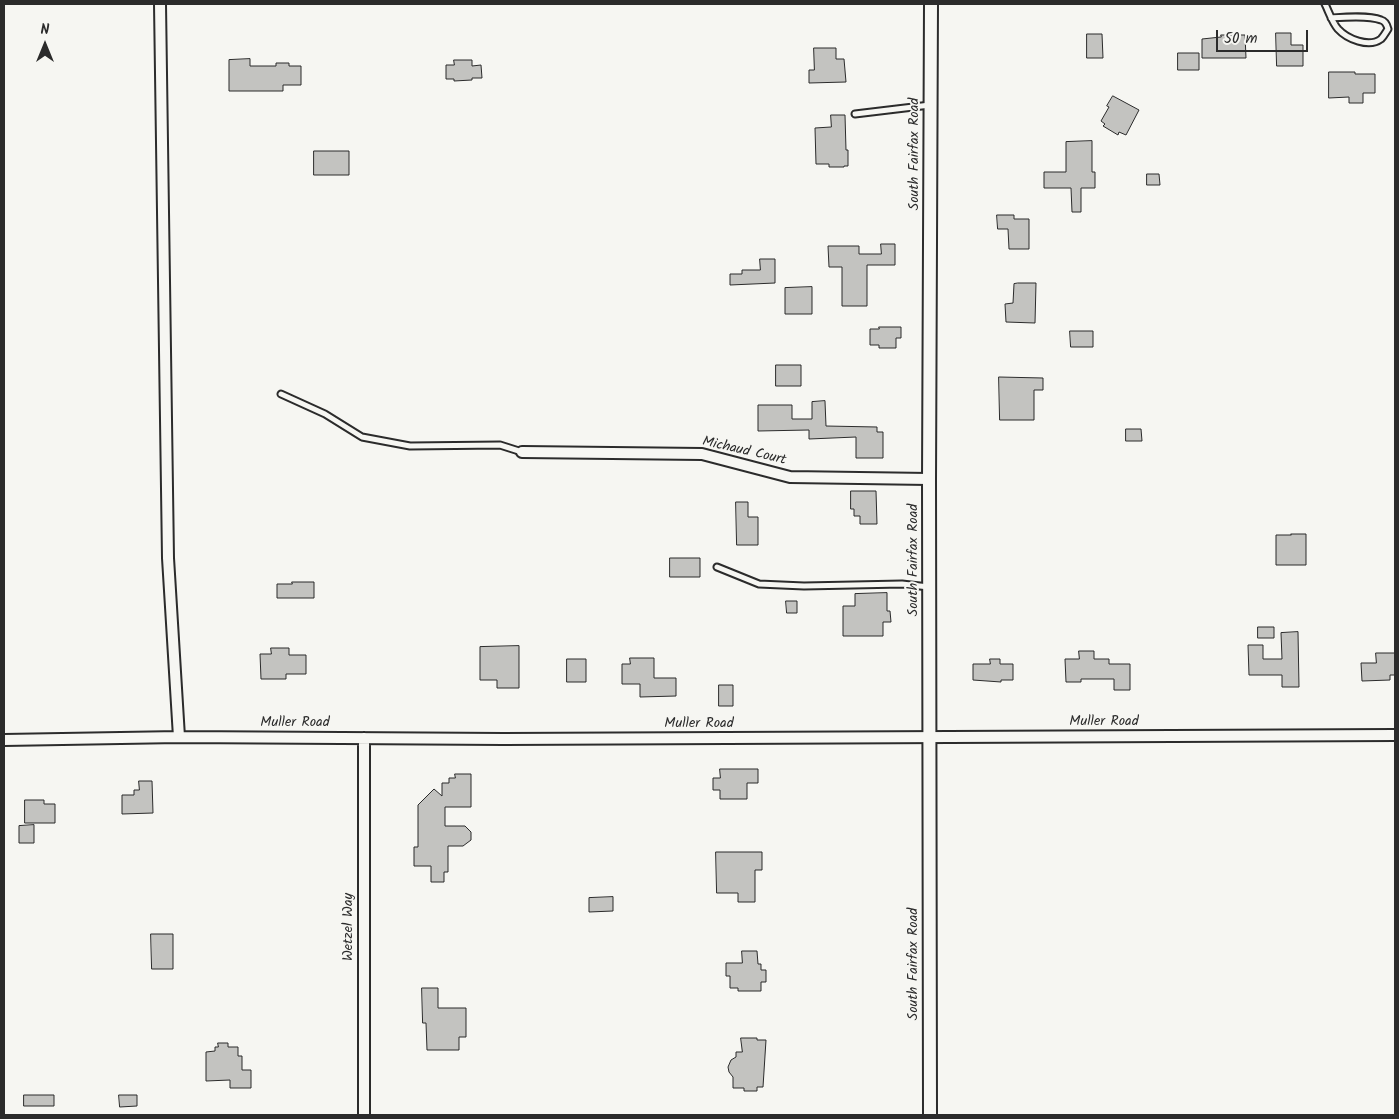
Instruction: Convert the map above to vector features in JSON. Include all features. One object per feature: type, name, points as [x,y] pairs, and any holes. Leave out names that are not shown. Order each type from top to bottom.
[{"type":"street","points":[[160,4],[168,558],[179,737]]},
{"type":"street","name":"South Fairfax Road","points":[[930,1115],[931,737],[929,479],[931,4]]},
{"type":"street","name":"Michaud Court","points":[[522,452],[702,454],[790,476],[929,479]]},
{"type":"street","name":"Muller Road","points":[[4,740],[179,737],[1395,735]]},
{"type":"street","name":"Wetzel Way","points":[[364,738],[364,1115]]},
{"type":"lane","points":[[1325,4],[1331,18],[1339,30],[1357,41],[1375,42],[1382,38],[1388,29],[1381,19],[1361,17],[1331,18]]},
{"type":"lane","points":[[855,114],[931,105]]},
{"type":"lane","points":[[281,394],[325,414],[362,438],[410,446],[500,445],[522,452]]},
{"type":"lane","points":[[717,567],[759,584],[804,586],[902,584],[930,587]]},
{"type":"building","points":[[1276,33],[1291,33],[1291,45],[1303,45],[1303,66],[1277,66]]},
{"type":"building","points":[[1087,34],[1102,34],[1103,58],[1087,58]]},
{"type":"building","points":[[1221,35],[1245,35],[1246,58],[1202,58],[1202,39],[1221,37]]},
{"type":"building","points":[[814,48],[836,48],[836,59],[844,59],[846,82],[809,83],[809,70],[814,70]]},
{"type":"building","points":[[1178,53],[1199,53],[1199,70],[1178,70]]},
{"type":"building","points":[[250,59],[250,66],[276,66],[276,63],[289,63],[289,66],[301,66],[301,85],[283,85],[283,91],[229,91],[229,60]]},
{"type":"building","points":[[454,60],[472,60],[472,66],[481,65],[482,78],[454,81],[454,79],[446,79],[446,65],[454,65]]},
{"type":"building","points":[[1329,72],[1375,74],[1375,93],[1363,93],[1363,103],[1349,103],[1349,97],[1329,98]]},
{"type":"building","points":[[1113,96],[1139,110],[1126,135],[1119,132],[1118,135],[1103,126],[1105,124],[1101,121]]},
{"type":"building","points":[[831,115],[845,115],[848,166],[829,167],[829,164],[816,164],[815,128],[831,127]]},
{"type":"building","points":[[1092,141],[1092,172],[1095,172],[1095,188],[1081,188],[1081,212],[1072,212],[1071,188],[1044,188],[1044,172],[1066,172],[1066,142]]},
{"type":"building","points":[[314,151],[349,151],[349,175],[314,175]]},
{"type":"building","points":[[1147,174],[1159,174],[1160,185],[1147,185]]},
{"type":"building","points":[[997,215],[1014,215],[1014,219],[1029,219],[1029,249],[1009,249],[1008,229],[998,229]]},
{"type":"building","points":[[881,244],[895,244],[895,265],[867,265],[867,306],[842,306],[842,267],[829,267],[828,246],[859,246],[859,254],[881,254]]},
{"type":"building","points":[[760,259],[775,259],[775,283],[730,285],[730,274],[742,274],[742,270],[760,270]]},
{"type":"building","points":[[1036,283],[1035,323],[1006,322],[1005,304],[1013,303],[1014,284]]},
{"type":"building","points":[[812,287],[812,314],[785,314],[785,288]]},
{"type":"building","points":[[879,327],[901,327],[901,338],[896,338],[896,348],[879,348],[879,345],[870,345],[870,329],[879,329]]},
{"type":"building","points":[[1070,331],[1093,331],[1093,347],[1071,347]]},
{"type":"building","points":[[776,365],[801,365],[801,386],[776,386]]},
{"type":"building","points":[[999,377],[1043,378],[1043,390],[1034,390],[1034,420],[1000,420]]},
{"type":"building","points":[[825,401],[826,426],[877,427],[877,432],[883,432],[883,458],[856,458],[856,437],[809,439],[809,430],[758,431],[758,405],[792,405],[792,419],[812,419],[812,402]]},
{"type":"building","points":[[1126,429],[1141,429],[1142,441],[1126,441]]},
{"type":"building","points":[[851,491],[876,491],[877,524],[860,524],[860,516],[854,516],[854,509],[851,509]]},
{"type":"building","points":[[736,502],[748,502],[748,517],[758,517],[758,545],[737,545]]},
{"type":"building","points":[[1306,534],[1306,565],[1276,565],[1276,535]]},
{"type":"building","points":[[670,558],[700,558],[700,577],[670,577]]},
{"type":"building","points":[[292,582],[314,582],[314,598],[277,598],[277,584],[292,584]]},
{"type":"building","points":[[887,593],[887,611],[890,611],[891,622],[883,622],[883,636],[843,636],[843,606],[855,606],[855,594]]},
{"type":"building","points":[[786,601],[797,601],[797,613],[787,613]]},
{"type":"building","points":[[1258,627],[1274,627],[1274,638],[1258,638]]},
{"type":"building","points":[[1298,632],[1299,687],[1282,687],[1282,675],[1249,675],[1248,645],[1263,645],[1263,659],[1282,659],[1281,633]]},
{"type":"building","points":[[519,646],[519,688],[497,688],[497,680],[480,680],[480,647]]},
{"type":"building","points":[[271,648],[289,648],[289,655],[306,655],[306,674],[286,674],[286,679],[261,679],[260,654],[271,654]]},
{"type":"building","points":[[1079,651],[1094,651],[1094,659],[1109,659],[1109,664],[1130,664],[1130,690],[1114,690],[1114,679],[1081,679],[1081,682],[1066,682],[1065,659],[1079,659]]},
{"type":"building","points":[[1376,653],[1395,653],[1395,675],[1390,675],[1390,680],[1362,681],[1361,663],[1376,663]]},
{"type":"building","points":[[630,658],[654,658],[654,678],[676,678],[676,696],[640,697],[640,684],[622,684],[622,664],[630,664]]},
{"type":"building","points":[[567,659],[586,659],[586,682],[567,682]]},
{"type":"building","points":[[990,659],[1000,659],[1000,664],[1013,664],[1013,680],[1001,680],[1001,682],[973,680],[973,664],[990,664]]},
{"type":"building","points":[[719,685],[733,685],[733,706],[719,706]]},
{"type":"building","points":[[720,769],[758,769],[758,783],[747,783],[747,799],[720,799],[720,790],[713,790],[713,778],[720,778]]},
{"type":"building","points":[[455,774],[471,774],[471,807],[445,807],[445,826],[465,826],[471,832],[471,840],[463,846],[448,846],[448,872],[444,872],[444,882],[431,882],[431,866],[414,866],[414,847],[418,847],[418,805],[434,789],[442,796],[442,783],[449,783],[449,778],[455,778]]},
{"type":"building","points":[[139,781],[152,781],[153,813],[122,814],[122,795],[134,795],[134,790],[139,790]]},
{"type":"building","points":[[25,800],[44,800],[44,804],[55,804],[55,823],[25,823]]},
{"type":"building","points":[[34,825],[34,843],[19,843],[19,826]]},
{"type":"building","points":[[716,852],[762,852],[762,870],[755,870],[755,902],[738,902],[738,893],[717,893]]},
{"type":"building","points":[[613,897],[613,911],[589,912],[589,898]]},
{"type":"building","points":[[151,934],[173,934],[173,969],[152,969]]},
{"type":"building","points":[[742,951],[757,951],[758,964],[761,964],[761,970],[766,970],[766,982],[761,982],[761,991],[738,991],[738,988],[730,988],[730,976],[726,976],[726,963],[742,963]]},
{"type":"building","points":[[422,988],[438,988],[438,1008],[466,1008],[466,1037],[459,1037],[459,1050],[427,1050],[426,1023],[423,1023]]},
{"type":"building","points":[[741,1038],[766,1040],[763,1087],[757,1087],[757,1091],[744,1091],[744,1088],[733,1088],[733,1077],[728,1067],[731,1060],[736,1057],[736,1052],[742,1052]]},
{"type":"building","points":[[218,1043],[228,1043],[228,1047],[238,1047],[238,1056],[242,1056],[242,1070],[251,1070],[251,1088],[230,1088],[230,1080],[206,1081],[206,1052],[215,1051]]},
{"type":"building","points":[[24,1095],[54,1095],[54,1106],[24,1106]]},
{"type":"building","points":[[119,1095],[137,1095],[137,1106],[120,1107]]}]
